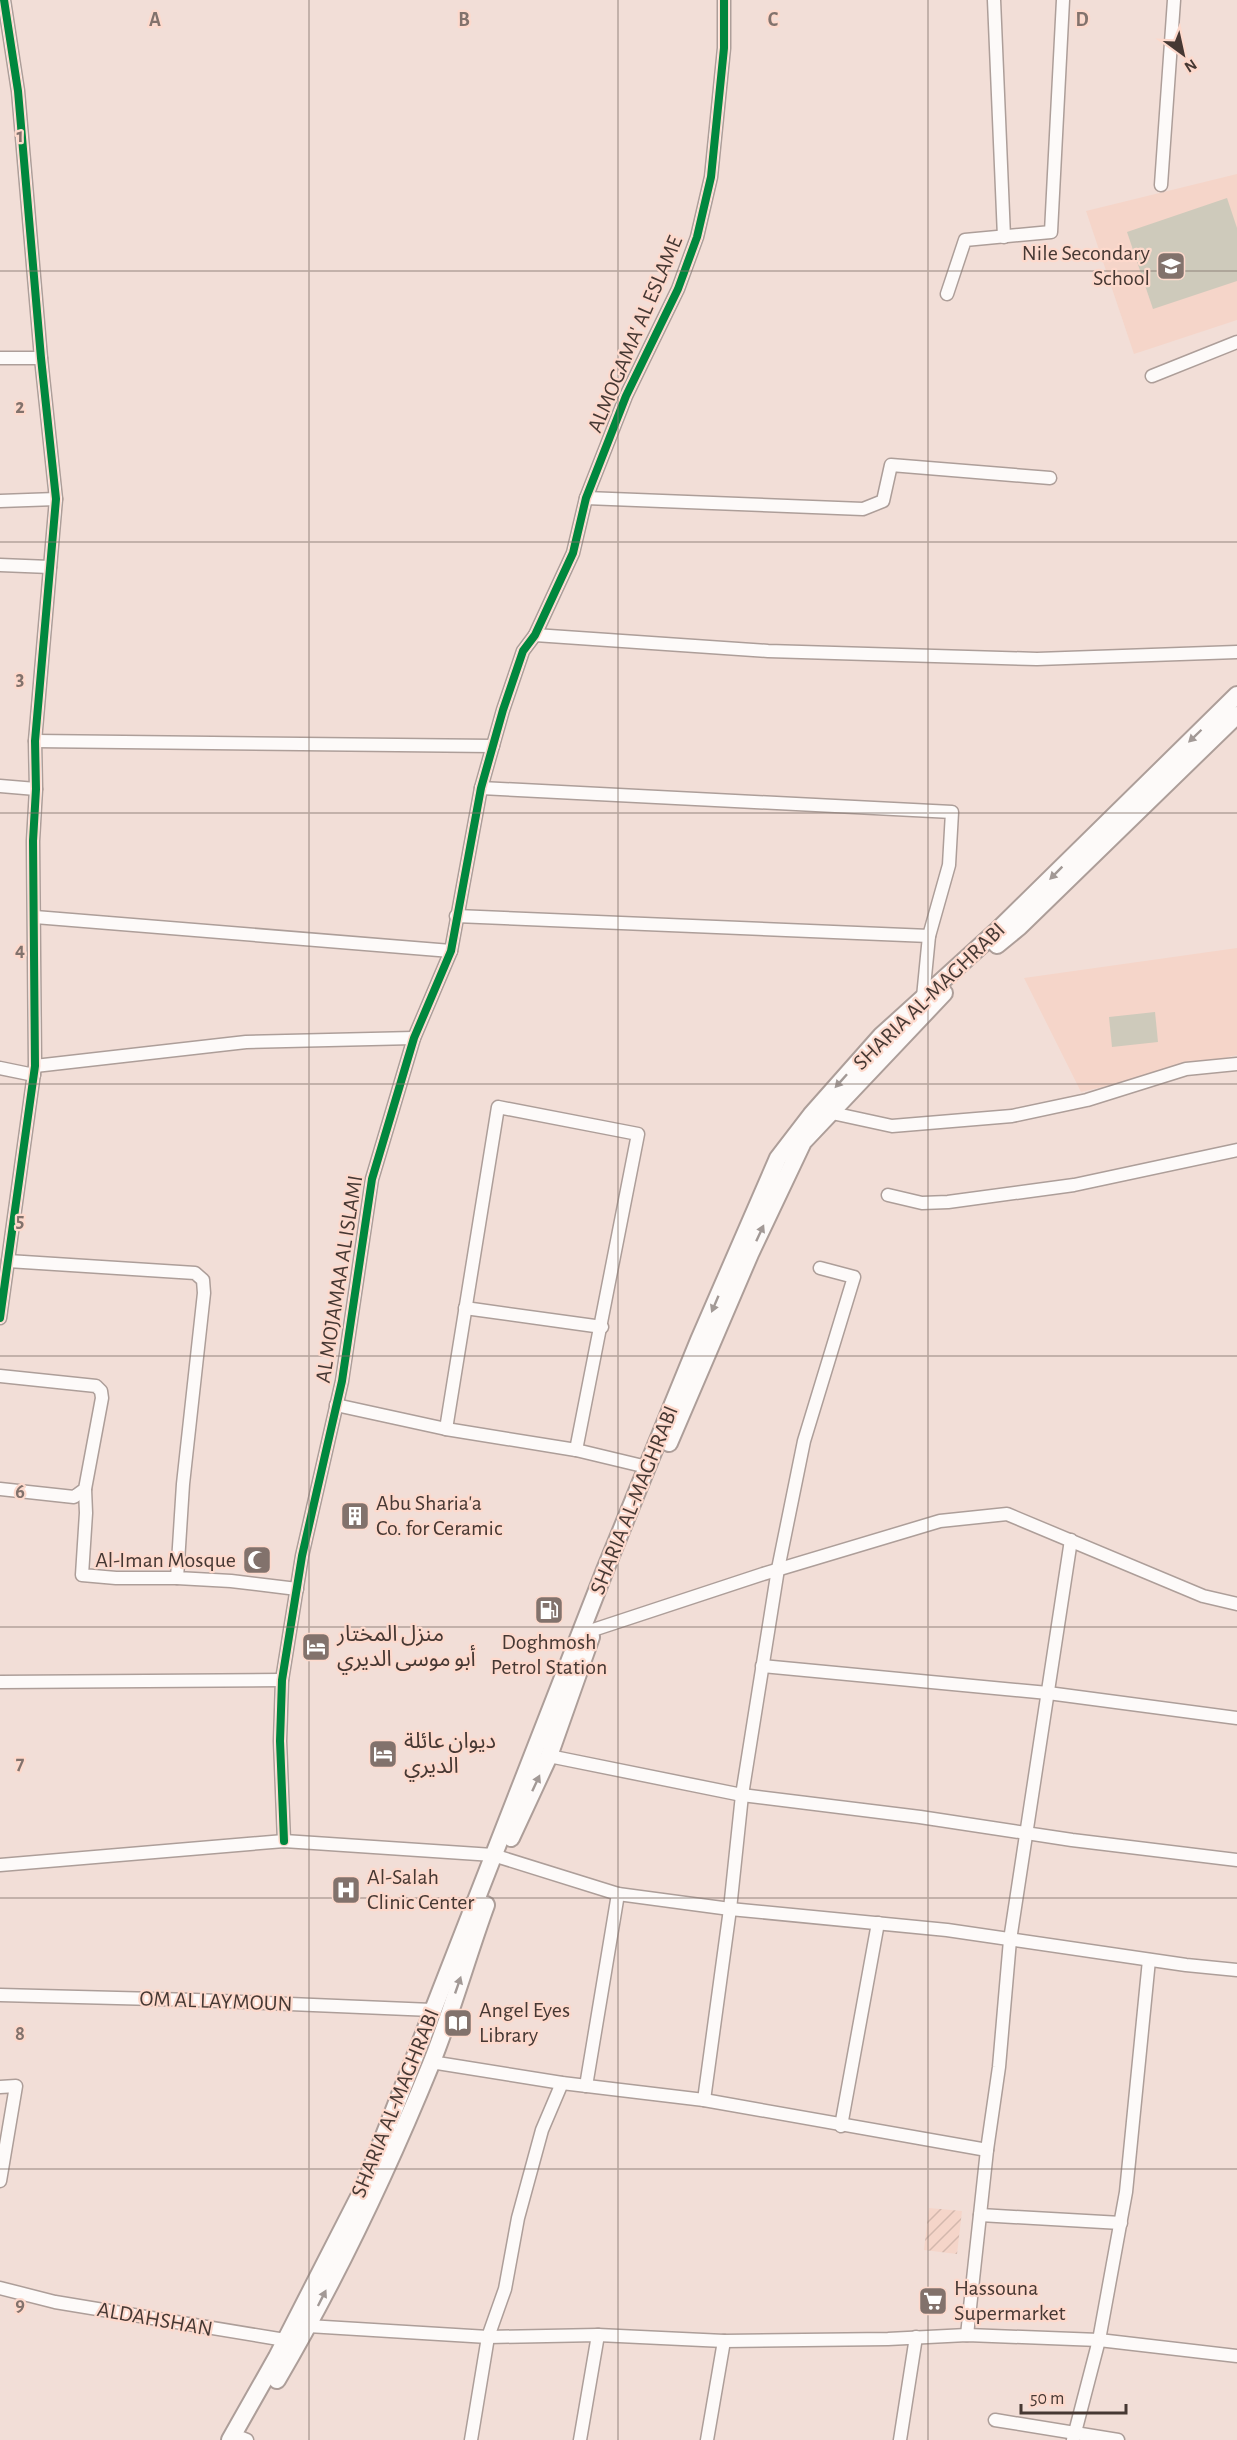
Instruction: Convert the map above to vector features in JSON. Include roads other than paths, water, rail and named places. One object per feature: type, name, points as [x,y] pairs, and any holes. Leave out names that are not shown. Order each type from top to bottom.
[{"type":"main road","name":"SHARIA AL-MAGHRABI","points":[[240,2440],[285,2340],[364,2187],[432,2010],[497,1857],[647,1467],[778,1158],[811,1115],[881,1036],[998,930],[1237,695]]},
{"type":"main road","name":"SHARIA AL-MAGHRABI","points":[[240,2440],[308,2326],[376,2190],[431,2062],[497,1857],[549,1756],[593,1630],[653,1480],[759,1234],[802,1142],[832,1113],[934,1002],[1019,927],[1237,715]]},
{"type":"street","points":[[0,1318],[2,1288],[8,1261],[35,1071],[33,841],[36,789],[35,741],[56,499],[41,358],[18,91],[4,0]]},
{"type":"street","name":"ALMOGAMA' AL ESLAME","points":[[535,635],[573,553],[586,498],[626,396],[678,289],[697,237],[711,177],[724,48],[724,0]]},
{"type":"street","points":[[994,0],[1004,237]]},
{"type":"street","points":[[947,294],[964,240],[1051,232],[1063,0]]},
{"type":"street","points":[[1161,185],[1174,0]]},
{"type":"street","points":[[1152,376],[1237,342]]},
{"type":"street","points":[[0,358],[41,358]]},
{"type":"street","points":[[586,498],[863,508],[883,501],[891,465],[1050,478]]},
{"type":"street","points":[[0,501],[56,499]]},
{"type":"street","points":[[0,565],[50,567]]},
{"type":"street","points":[[535,635],[768,651],[1037,659],[1237,652]]},
{"type":"street","name":"AL MOJAMAA AL ISLAMI","points":[[284,1841],[280,1741],[282,1680],[302,1556],[342,1381],[372,1179],[414,1038],[451,951],[481,788],[523,651],[535,635]]},
{"type":"street","points":[[35,741],[493,746]]},
{"type":"street","points":[[0,786],[36,789]]},
{"type":"street","points":[[481,788],[952,812],[949,865],[929,936],[923,997]]},
{"type":"street","points":[[456,916],[929,936]]},
{"type":"street","points":[[35,917],[451,951]]},
{"type":"street","points":[[0,1068],[35,1071],[246,1042],[414,1038]]},
{"type":"street","points":[[832,1113],[892,1126],[1012,1116],[1087,1100],[1186,1070],[1237,1064]]},
{"type":"street","points":[[446,1429],[498,1107],[638,1134],[602,1328],[576,1450]]},
{"type":"street","points":[[888,1196],[922,1203],[948,1202],[1074,1185],[1237,1150]]},
{"type":"street","points":[[8,1261],[195,1273],[203,1280],[204,1293],[183,1484],[177,1578]]},
{"type":"street","points":[[704,2100],[730,1909],[742,1795],[778,1569],[804,1442],[854,1277],[820,1268]]},
{"type":"street","points":[[465,1308],[602,1328]]},
{"type":"street","points":[[0,1376],[96,1386],[101,1391],[102,1398],[85,1490],[86,1514],[82,1575],[231,1581],[297,1589]]},
{"type":"street","points":[[336,1405],[446,1429],[576,1450],[647,1467]]},
{"type":"street","points":[[0,1489],[74,1497],[85,1490]]},
{"type":"street","points":[[593,1630],[778,1569],[940,1521],[1008,1515],[1203,1596],[1237,1604]]},
{"type":"street","points":[[967,2335],[987,2150],[999,2067],[1010,1940],[1071,1540]]},
{"type":"street","points":[[762,1666],[1048,1694],[1237,1718]]},
{"type":"street","points":[[0,1682],[282,1680]]},
{"type":"street","points":[[549,1756],[742,1795],[1237,1860]]},
{"type":"street","points":[[0,1865],[284,1841],[497,1857],[618,1894],[730,1909],[947,1930],[1149,1960],[1237,1970]]},
{"type":"street","points":[[586,2085],[618,1894]]},
{"type":"street","points":[[841,2126],[878,1923]]},
{"type":"street","points":[[1074,2436],[1099,2340],[1126,2192],[1149,1960]]},
{"type":"street","name":"OM AL LAYMOUN","points":[[0,1995],[432,2010]]},
{"type":"street","points":[[431,2062],[562,2083],[704,2100],[987,2150]]},
{"type":"street","points":[[471,2440],[488,2337],[505,2289],[518,2218],[542,2130],[562,2083]]},
{"type":"street","points":[[0,2087],[16,2086],[0,2181]]},
{"type":"street","points":[[980,2215],[1121,2223]]},
{"type":"street","name":"ALDAHSHAN","points":[[0,2288],[54,2302],[285,2340]]},
{"type":"street","points":[[285,2340],[308,2326],[488,2337],[598,2335],[724,2341],[967,2335],[1099,2340],[1237,2356]]},
{"type":"street","points":[[580,2440],[598,2335]]},
{"type":"street","points":[[900,2440],[916,2337]]},
{"type":"street","points":[[707,2440],[724,2341]]},
{"type":"street","points":[[995,2420],[1074,2436],[1118,2440]]},
{"type":"place","name":"Nile Secondary School","points":[[1171,266]]},
{"type":"place","name":"Abu Sharia'a Co. for Ceramic","points":[[355,1516]]},
{"type":"place","name":"Al-Iman Mosque","points":[[257,1560]]},
{"type":"place","name":"Doghmosh Petrol Station","points":[[549,1610]]},
{"type":"place","name":"منزل المختار أبو موسى الديري","points":[[316,1647]]},
{"type":"place","name":"ديوان عائلة الديري","points":[[383,1754]]},
{"type":"place","name":"Al-Salah Clinic Center","points":[[346,1890]]},
{"type":"place","name":"Angel Eyes Library","points":[[458,2023]]},
{"type":"place","name":"Hassouna Supermarket","points":[[933,2301]]}]
